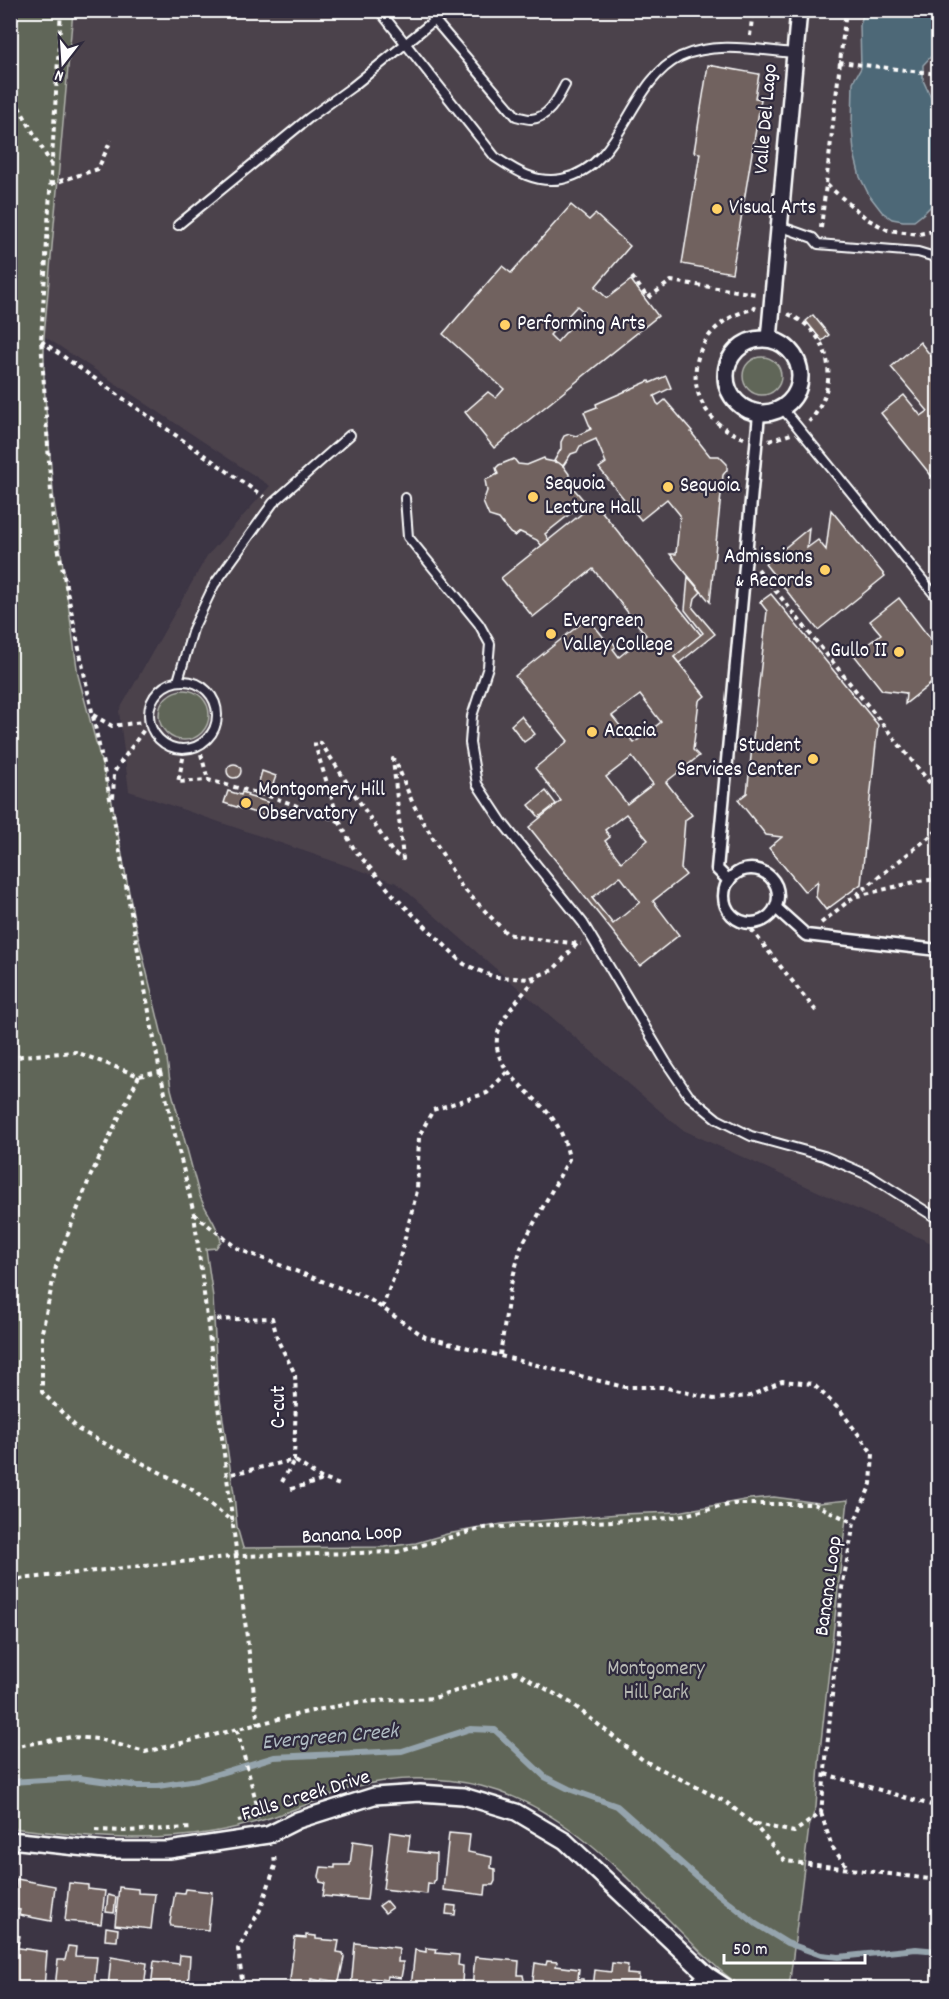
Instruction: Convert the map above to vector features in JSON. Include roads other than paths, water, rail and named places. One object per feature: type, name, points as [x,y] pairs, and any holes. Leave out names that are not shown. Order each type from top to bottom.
[{"type":"street","name":"Valle Del Lago","points":[[769,339],[799,10]]},
{"type":"street","points":[[757,339],[769,339],[781,343],[792,351],[801,375],[799,388],[793,400],[783,409],[759,414],[747,411],[730,395],[726,383],[729,360],[736,350],[746,343],[757,339]]},
{"type":"street","points":[[729,881],[717,869],[759,414]]},
{"type":"street","points":[[743,871],[760,871],[768,875],[777,890],[776,908],[764,920],[746,923],[731,914],[726,907],[725,889],[729,881],[743,871]]},
{"type":"street","points":[[776,908],[806,935],[939,950]]},
{"type":"street","name":"Falls Creek Drive","points":[[10,1840],[105,1850],[168,1850],[268,1835],[298,1820],[374,1796],[420,1793],[463,1796],[516,1812],[565,1841],[707,1975],[727,1989]]},
{"type":"street","points":[[696,1989],[707,1975]]},
{"type":"lane","points":[[379,10],[495,157],[516,172],[534,179],[553,181],[571,177],[598,160],[647,88],[662,70],[679,58],[699,50],[717,48],[794,53]]},
{"type":"lane","points":[[426,10],[516,116],[531,119],[542,115],[555,104],[566,84]]},
{"type":"lane","points":[[178,225],[447,10]]},
{"type":"lane","points":[[779,226],[813,238],[818,244],[918,252],[939,258]]},
{"type":"lane","points":[[783,409],[939,599]]},
{"type":"lane","points":[[178,681],[193,629],[214,585],[273,503],[350,435]]},
{"type":"lane","points":[[405,498],[408,537],[479,624],[490,644],[488,667],[472,716],[470,743],[477,784],[502,822],[583,923],[688,1096],[717,1119],[751,1136],[824,1156],[870,1176],[939,1219]]},
{"type":"lane","points":[[178,681],[201,686],[216,705],[217,718],[214,729],[207,739],[197,746],[185,749],[173,747],[162,741],[154,732],[150,721],[149,710],[159,691],[168,684],[178,681]]},
{"type":"water","points":[[864,11],[938,11],[938,49],[923,65],[923,80],[933,102],[937,125],[938,142],[933,170],[935,195],[931,206],[914,221],[892,219],[882,212],[869,195],[860,177],[854,153],[853,82],[861,68],[860,25]]},
{"type":"waterway","name":"Evergreen Creek","points":[[10,1782],[79,1778],[138,1786],[158,1786],[197,1780],[274,1757],[402,1751],[470,1729],[495,1730],[545,1777],[569,1789],[617,1806],[697,1877],[756,1924],[787,1943],[821,1955],[839,1957],[916,1949],[938,1951]]},
{"type":"place","name":"Visual Arts","points":[[717,209]]},
{"type":"place","name":"Performing Arts","points":[[505,325]]},
{"type":"place","name":"Sequoia","points":[[668,487]]},
{"type":"place","name":"Sequoia Lecture Hall","points":[[533,497]]},
{"type":"place","name":"Admissions & Records","points":[[825,570]]},
{"type":"place","name":"Evergreen Valley College","points":[[551,634]]},
{"type":"place","name":"Gullo II","points":[[899,652]]},
{"type":"place","name":"Acacia","points":[[592,732]]},
{"type":"place","name":"Student Services Center","points":[[813,759]]},
{"type":"place","name":"Montgomery Hill Observatory","points":[[246,803]]},
{"type":"park label","name":"Montgomery Hill Park","points":[[656,1682]]}]
